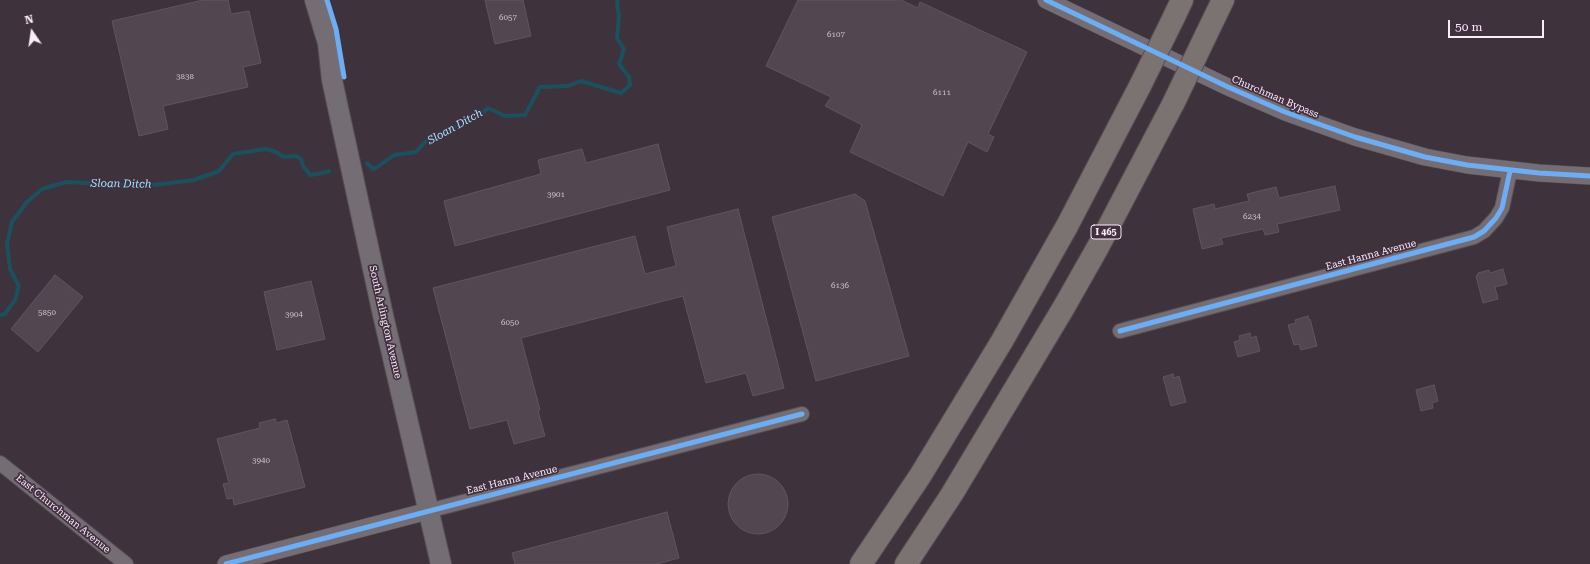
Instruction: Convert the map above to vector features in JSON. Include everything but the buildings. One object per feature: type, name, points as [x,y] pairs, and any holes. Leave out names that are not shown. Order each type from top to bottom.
[{"type":"highway","name":"I 465","points":[[906,564],[960,481],[1064,307],[1105,234],[1174,102],[1223,0]]},
{"type":"highway","points":[[861,564],[920,476],[1002,341],[1067,226],[1140,86],[1177,9]]},
{"type":"main road","name":"South Arlington Avenue","points":[[302,0],[332,80]]},
{"type":"main road","name":"South Arlington Avenue","points":[[315,0],[328,43],[332,80],[384,323],[441,564]]},
{"type":"street","name":"Churchman Bypass","points":[[1046,0],[1228,87],[1320,125],[1390,148],[1425,157],[1510,171]]},
{"type":"street","points":[[1510,171],[1590,176]]},
{"type":"street","name":"East Hanna Avenue","points":[[1120,331],[1474,237],[1493,223],[1502,208],[1510,171]]},
{"type":"street","name":"East Hanna Avenue","points":[[226,564],[802,414]]},
{"type":"street","name":"East Churchman Avenue","points":[[0,464],[126,564]]},
{"type":"waterway","name":"Sloan Ditch","points":[[367,163],[373,169],[394,155],[416,152],[425,142],[478,116],[488,108],[505,116],[525,115],[540,87],[568,86],[581,81],[621,93],[630,85],[629,77],[619,64],[624,49],[617,38],[619,15],[617,5],[618,0]]},
{"type":"waterway","name":"Sloan Ditch","points":[[0,315],[5,314],[15,300],[19,286],[10,269],[7,244],[12,222],[27,202],[42,189],[66,182],[145,186],[194,180],[219,171],[233,154],[266,149],[276,152],[284,157],[296,156],[301,159],[303,166],[310,175],[329,171]]},
{"type":"cycle path","points":[[327,0],[336,29],[344,77]]},
{"type":"cycle path","points":[[1046,0],[1228,87],[1285,112],[1355,137],[1425,157],[1467,165],[1539,173],[1590,176]]},
{"type":"cycle path","points":[[1120,331],[1474,237],[1484,231],[1496,218],[1502,208],[1510,171]]},
{"type":"cycle path","points":[[226,564],[802,414]]}]
